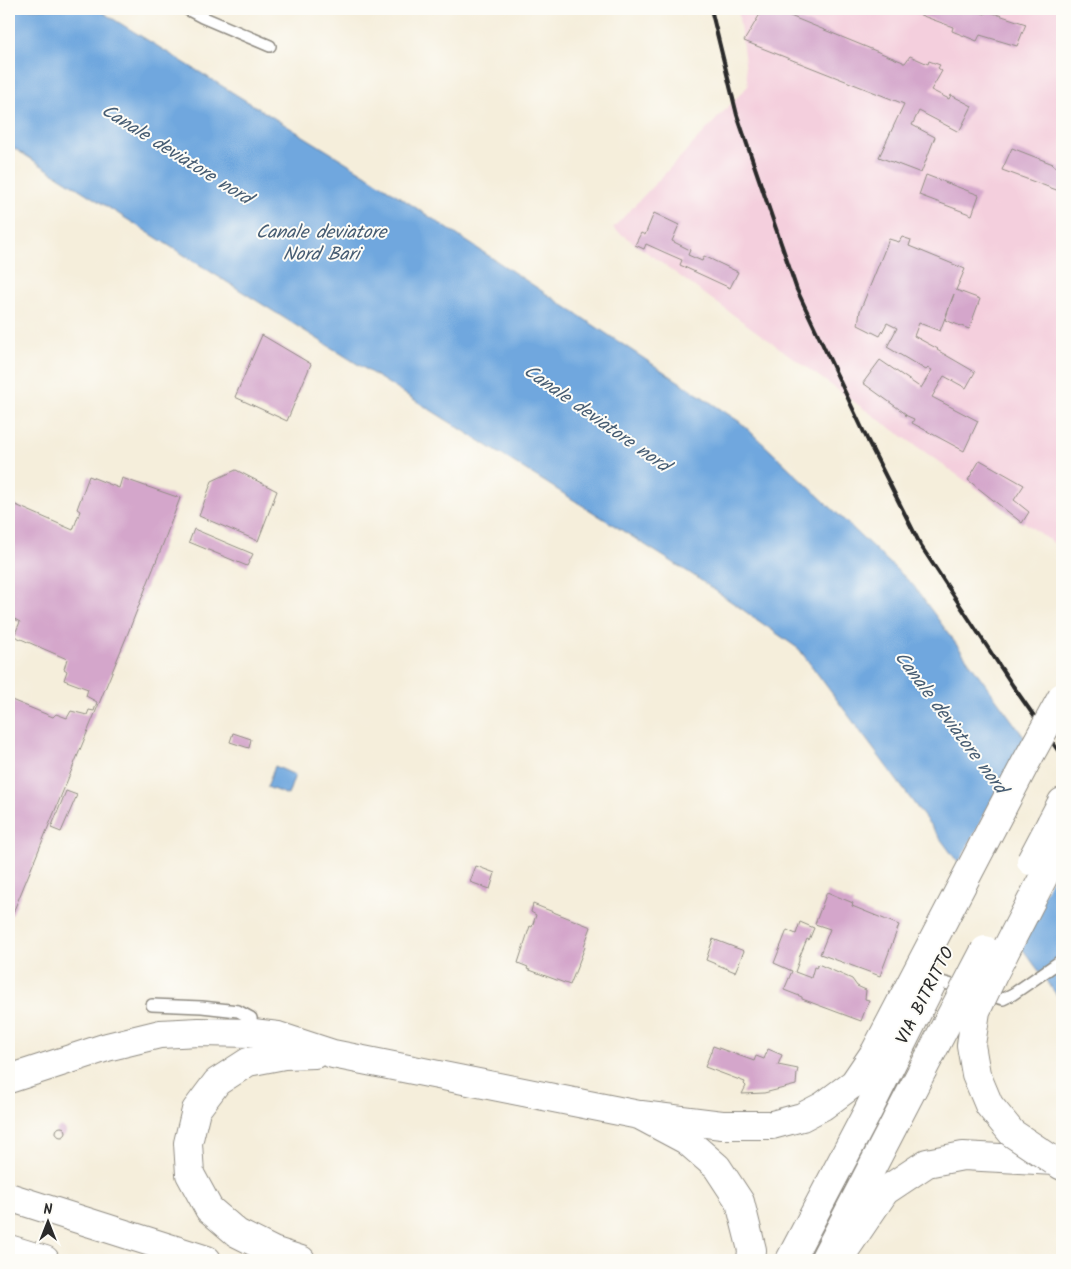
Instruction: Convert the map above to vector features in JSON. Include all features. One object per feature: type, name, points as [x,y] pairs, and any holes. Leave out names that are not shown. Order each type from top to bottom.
[{"type":"main road","points":[[9,1079],[160,1034],[198,1032],[253,1033],[278,1036],[333,1054],[640,1115],[722,1125],[772,1125],[802,1117],[823,1106],[854,1083],[875,1052],[1062,697]]},
{"type":"main road","name":"VIA BITRITTO","points":[[790,1260],[1062,733]]},
{"type":"main road","name":"VIA BITRITTO","points":[[824,1260],[1062,802]]},
{"type":"main road","points":[[1058,1163],[1012,1133],[989,1105],[976,1074],[971,1045],[976,1011],[1062,841]]},
{"type":"main road","points":[[302,1260],[273,1251],[237,1233],[209,1209],[190,1174],[188,1143],[196,1110],[217,1082],[248,1062],[284,1055],[333,1054]]},
{"type":"main road","points":[[640,1115],[686,1140],[717,1167],[740,1202],[752,1250],[751,1260]]},
{"type":"main road","points":[[838,1260],[885,1191],[927,1162],[963,1156],[1058,1163]]},
{"type":"main road","points":[[9,1196],[207,1260]]},
{"type":"main road","points":[[9,1249],[45,1260]]},
{"type":"lane","points":[[187,9],[270,46]]},
{"type":"lane","points":[[909,973],[1003,999],[1062,960]]},
{"type":"lane","points":[[152,1005],[238,1011],[251,1018],[253,1033]]},
{"type":"shaded area","points":[[738,9],[1062,9],[1062,525],[1055,544],[613,228],[748,86]]},
{"type":"water","name":"Canale deviatore Nord Bari","points":[[9,9],[97,9],[365,174],[740,422],[913,585],[1062,789],[1062,1002],[799,649],[693,575],[9,145]]},
{"type":"water","points":[[275,766],[295,775],[288,795],[267,787]]},
{"type":"pier","points":[[1026,736],[1062,785],[1062,858],[1018,946],[958,865]]},
{"type":"building","points":[[763,9],[773,9],[903,63],[910,56],[928,64],[929,61],[940,65],[938,68],[942,71],[931,90],[949,99],[951,95],[972,106],[959,132],[919,111],[912,125],[935,137],[921,173],[879,157],[904,104],[744,41]]},
{"type":"building","points":[[904,9],[972,9],[985,14],[987,11],[1026,24],[1017,46],[980,35],[977,41],[952,31],[953,27]]},
{"type":"building","points":[[1012,148],[1062,169],[1062,192],[1002,170]]},
{"type":"building","points":[[926,175],[979,195],[972,215],[919,195]]},
{"type":"building","points":[[654,213],[679,225],[672,241],[690,250],[688,255],[702,261],[704,256],[738,272],[730,288],[680,265],[682,260],[646,244],[644,249],[635,245],[641,233],[645,235]]},
{"type":"building","points":[[902,237],[911,240],[909,246],[965,269],[956,290],[980,299],[969,329],[945,320],[954,294],[940,331],[919,323],[914,336],[975,372],[966,388],[944,376],[932,397],[978,421],[964,451],[912,423],[914,419],[905,415],[863,383],[880,360],[921,388],[932,370],[928,368],[926,370],[887,347],[897,328],[887,323],[880,336],[858,325],[860,311],[889,239],[899,242]]},
{"type":"building","points":[[262,335],[311,364],[287,421],[235,397]]},
{"type":"building","points":[[980,460],[1024,485],[1014,500],[1029,512],[1022,523],[968,480]]},
{"type":"building","points":[[236,470],[277,491],[258,541],[199,516],[212,481]]},
{"type":"building","points":[[89,476],[119,488],[122,478],[180,498],[126,638],[12,915],[9,914],[9,699],[53,717],[56,714],[67,718],[71,711],[87,715],[89,710],[94,711],[97,702],[86,696],[88,689],[64,680],[67,671],[64,669],[67,659],[14,636],[20,622],[9,616],[9,502],[73,530],[80,511],[77,509]]},
{"type":"building","points":[[194,529],[253,554],[247,566],[189,542]]},
{"type":"building","points":[[233,733],[251,739],[249,748],[230,742]]},
{"type":"building","points":[[66,791],[77,795],[61,832],[51,828]]},
{"type":"building","points":[[476,866],[495,873],[490,889],[470,882]]},
{"type":"building","points":[[827,892],[853,903],[852,906],[899,925],[880,976],[820,954],[830,929],[815,924]]},
{"type":"building","points":[[533,904],[591,927],[570,985],[527,969],[528,967],[518,963],[530,926],[532,927],[536,915],[531,912]]},
{"type":"building","points":[[800,922],[814,928],[809,940],[807,939],[795,972],[811,978],[814,967],[816,968],[818,964],[852,979],[857,986],[866,990],[865,999],[869,1000],[861,1021],[802,999],[802,997],[784,990],[792,971],[774,963],[787,930],[796,934]]},
{"type":"building","points":[[713,939],[744,951],[735,972],[706,960]]},
{"type":"building","points":[[713,1046],[754,1061],[756,1056],[764,1059],[768,1049],[782,1055],[778,1065],[798,1069],[796,1085],[764,1093],[742,1094],[746,1086],[745,1082],[705,1067]]},
{"type":"building","points":[[59,1127],[63,1127],[66,1132],[65,1136],[59,1137],[56,1134],[56,1130]]},
{"type":"railway","points":[[711,9],[737,115],[797,290],[868,441],[921,546],[1013,686],[1062,756]]},
{"type":"water label","name":"Canale deviatore nord","points":[[176,155]]},
{"type":"water label","name":"Canale deviatore nord","points":[[596,419]]},
{"type":"water label","name":"Canale deviatore nord","points":[[950,723]]}]
